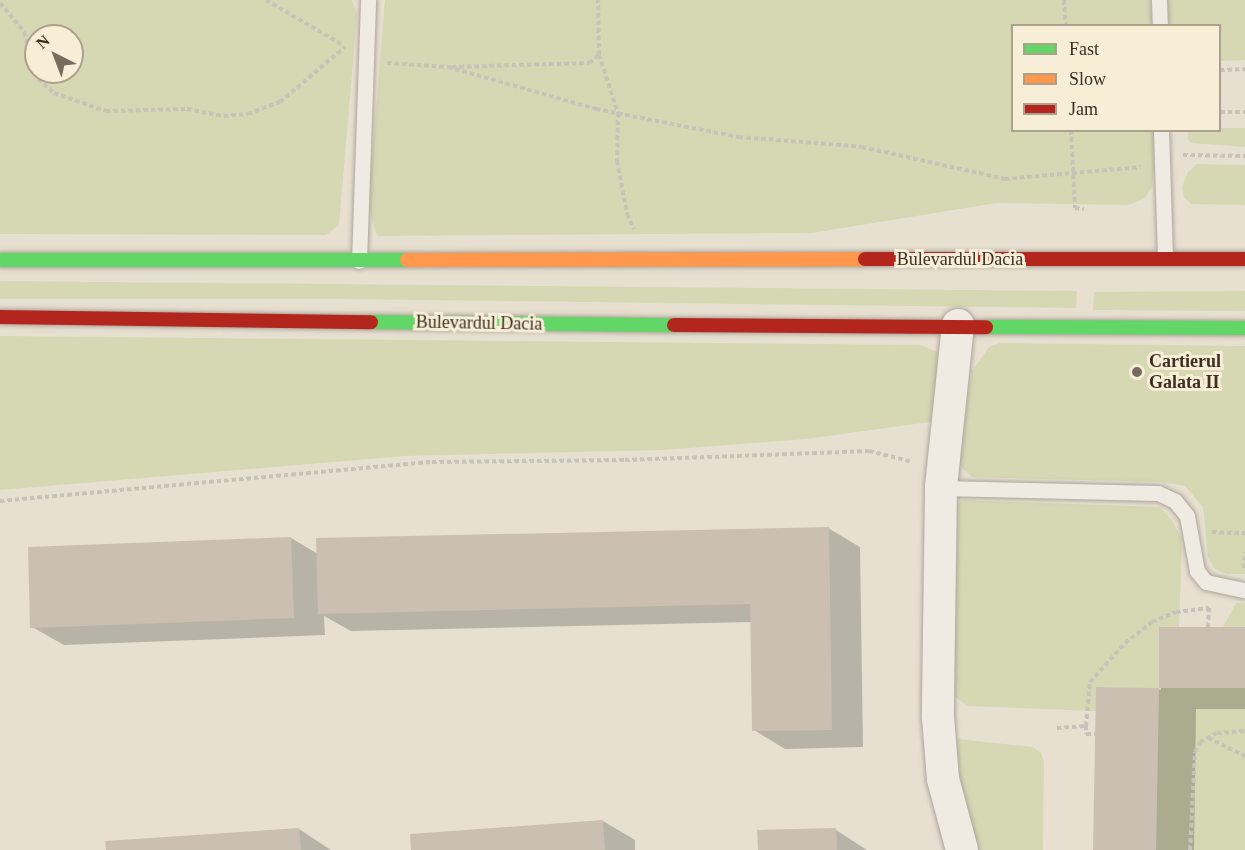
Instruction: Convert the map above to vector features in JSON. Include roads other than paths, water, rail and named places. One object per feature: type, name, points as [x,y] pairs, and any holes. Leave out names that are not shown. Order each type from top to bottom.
[{"type":"main road","name":"Bulevardul Dacia","points":[[0,260],[646,261],[1165,257],[1245,259]]},
{"type":"main road","name":"Bulevardul Dacia","points":[[0,317],[717,326],[1245,328]]},
{"type":"street","points":[[958,326],[942,478],[938,717],[944,779],[962,850]]},
{"type":"lane","points":[[359,261],[368,0]]},
{"type":"lane","points":[[1159,0],[1160,24]]},
{"type":"lane","points":[[1161,132],[1165,257]]},
{"type":"lane","points":[[942,478],[1158,494],[1175,501],[1187,516],[1197,571],[1206,582],[1245,590]]},
{"type":"place","name":"Cartierul Galata II","points":[[1137,372]]}]
